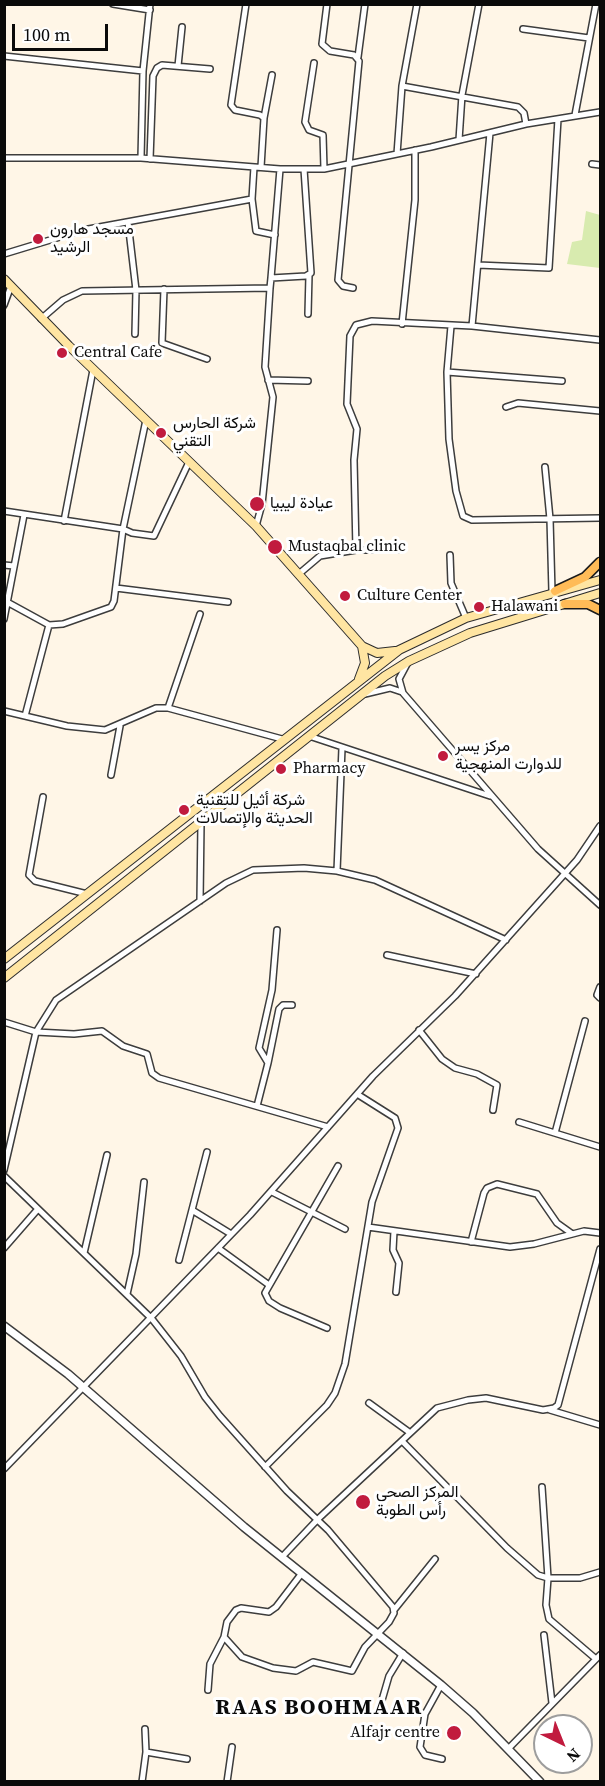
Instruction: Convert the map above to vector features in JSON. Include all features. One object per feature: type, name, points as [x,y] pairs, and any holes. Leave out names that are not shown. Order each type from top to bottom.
[{"type":"main road","points":[[4,279],[93,370],[256,526],[363,646],[377,653],[399,650]]},
{"type":"main road","points":[[554,592],[585,576],[600,562]]},
{"type":"main road","points":[[4,959],[359,679],[399,650],[466,618],[600,580]]},
{"type":"main road","points":[[4,978],[359,696],[409,661],[470,633],[600,593]]},
{"type":"main road","points":[[565,604],[588,604],[600,610]]},
{"type":"main road","points":[[359,679],[364,663],[363,646]]},
{"type":"main road","points":[[134,857],[144,867]]},
{"type":"street","points":[[112,4],[150,7],[143,71],[141,158]]},
{"type":"street","points":[[246,4],[231,105],[235,110],[260,115],[264,118]]},
{"type":"street","points":[[327,4],[322,45],[330,51],[358,57]]},
{"type":"street","points":[[353,288],[342,286],[338,280],[358,57],[365,4]]},
{"type":"street","points":[[397,154],[402,86],[417,4]]},
{"type":"street","points":[[459,140],[462,95],[479,4]]},
{"type":"street","points":[[575,116],[596,4]]},
{"type":"street","points":[[178,66],[182,27]]},
{"type":"street","points":[[523,29],[589,38]]},
{"type":"street","points":[[4,56],[143,71]]},
{"type":"street","points":[[314,63],[305,122],[309,130],[323,135],[324,169]]},
{"type":"street","points":[[150,159],[154,74],[160,66],[210,69]]},
{"type":"street","points":[[272,75],[252,199],[256,231],[275,235]]},
{"type":"street","points":[[402,86],[462,95],[518,107],[524,113],[526,124]]},
{"type":"street","points":[[4,158],[30,156],[141,158],[280,169],[324,169],[526,124],[600,112]]},
{"type":"street","points":[[478,265],[546,269],[549,267],[558,119]]},
{"type":"street","points":[[472,326],[490,133]]},
{"type":"street","points":[[402,324],[415,190],[415,150]]},
{"type":"street","points":[[592,164],[600,165]]},
{"type":"street","points":[[256,526],[262,504],[273,397],[265,367],[280,169]]},
{"type":"street","points":[[304,170],[312,270],[309,275],[308,314]]},
{"type":"street","points":[[4,255],[84,230],[252,199]]},
{"type":"street","points":[[128,222],[136,290],[135,334]]},
{"type":"street","points":[[271,278],[309,275]]},
{"type":"street","points":[[4,305],[11,286]]},
{"type":"street","points":[[41,319],[63,300],[82,291],[270,288]]},
{"type":"street","points":[[164,289],[162,343],[207,359]]},
{"type":"street","points":[[356,550],[354,460],[357,429],[347,404],[350,336],[356,325],[363,323],[472,326],[600,340]]},
{"type":"street","points":[[451,326],[447,372],[449,439],[456,491],[463,516],[472,520],[600,518]]},
{"type":"street","points":[[64,521],[93,370]]},
{"type":"street","points":[[447,372],[562,381]]},
{"type":"street","points":[[268,380],[309,381]]},
{"type":"street","points":[[506,407],[518,403],[600,411]]},
{"type":"street","points":[[7,602],[49,625],[63,624],[105,610],[114,601],[123,529],[146,420]]},
{"type":"street","points":[[4,511],[123,529],[132,533],[154,536],[189,462]]},
{"type":"street","points":[[545,467],[554,592]]},
{"type":"street","points":[[4,619],[24,515]]},
{"type":"street","points":[[300,573],[314,559],[356,550],[397,550]]},
{"type":"street","points":[[450,555],[452,583],[466,618]]},
{"type":"street","points":[[4,565],[14,566]]},
{"type":"street","points":[[116,588],[228,602]]},
{"type":"street","points":[[168,708],[200,614]]},
{"type":"street","points":[[25,716],[49,625]]},
{"type":"street","points":[[409,661],[400,675],[403,693],[492,797],[564,875],[600,905]]},
{"type":"street","points":[[359,696],[386,688],[403,693]]},
{"type":"street","points":[[4,711],[67,726],[105,730],[120,726],[143,712],[156,708],[168,708],[282,740]]},
{"type":"street","points":[[111,775],[120,726]]},
{"type":"street","points":[[308,736],[492,797]]},
{"type":"street","points":[[337,871],[342,748]]},
{"type":"street","points":[[43,797],[29,875],[35,881],[87,894]]},
{"type":"street","points":[[200,901],[201,823]]},
{"type":"street","points":[[4,1469],[152,1319],[272,1192],[357,1094],[476,974],[564,875],[600,826]]},
{"type":"street","points":[[4,1170],[36,1032],[56,1000],[226,883],[253,870],[281,867],[337,871],[375,879],[506,940]]},
{"type":"street","points":[[268,1063],[260,1048],[272,990],[277,930]]},
{"type":"street","points":[[387,955],[476,974]]},
{"type":"street","points":[[600,987],[597,995],[600,998]]},
{"type":"street","points":[[257,1106],[279,1009],[283,1005],[292,1005]]},
{"type":"street","points":[[555,1133],[585,1021]]},
{"type":"street","points":[[4,1022],[36,1032],[74,1034],[102,1031],[123,1046],[147,1054],[150,1070],[159,1078],[328,1126]]},
{"type":"street","points":[[419,1030],[442,1059],[455,1068],[477,1074],[497,1085],[493,1110]]},
{"type":"street","points":[[265,1467],[335,1394],[349,1342],[372,1202],[399,1128],[398,1122],[391,1114],[357,1094]]},
{"type":"street","points":[[519,1122],[600,1147]]},
{"type":"street","points":[[179,1260],[207,1152]]},
{"type":"street","points":[[84,1253],[107,1155]]},
{"type":"street","points":[[327,1328],[295,1317],[269,1301],[265,1295],[338,1166]]},
{"type":"street","points":[[4,1176],[152,1319],[181,1356],[205,1397],[265,1467],[318,1519],[394,1610]]},
{"type":"street","points":[[127,1294],[136,1254],[144,1182]]},
{"type":"street","points":[[471,1242],[484,1193],[487,1188],[498,1184],[537,1194],[557,1223],[571,1233]]},
{"type":"street","points":[[272,1192],[345,1229]]},
{"type":"street","points":[[4,1248],[38,1209]]},
{"type":"street","points":[[192,1210],[231,1234]]},
{"type":"street","points":[[368,1227],[471,1242],[523,1246],[571,1233],[584,1231],[600,1233]]},
{"type":"street","points":[[394,1232],[393,1250],[399,1263],[396,1292]]},
{"type":"street","points":[[218,1248],[269,1285]]},
{"type":"street","points":[[549,1410],[561,1400],[600,1249]]},
{"type":"street","points":[[4,1326],[68,1374],[282,1557],[441,1684],[509,1748],[540,1782]]},
{"type":"street","points":[[282,1557],[318,1519],[437,1408],[486,1398],[549,1410],[600,1425]]},
{"type":"street","points":[[369,1403],[409,1432]]},
{"type":"street","points":[[403,1442],[507,1548],[538,1575],[548,1578],[580,1578],[600,1572]]},
{"type":"street","points":[[509,1748],[598,1657],[549,1619],[546,1605],[548,1578],[542,1487]]},
{"type":"street","points":[[224,1637],[242,1657],[273,1668],[297,1671],[313,1662],[351,1672],[365,1647],[389,1622],[394,1610],[435,1559]]},
{"type":"street","points":[[208,1690],[210,1664],[224,1637],[227,1622],[236,1610],[242,1608],[269,1612],[276,1607],[302,1573]]},
{"type":"street","points":[[544,1635],[552,1703]]},
{"type":"street","points":[[380,1707],[389,1676],[403,1653]]},
{"type":"street","points":[[441,1684],[425,1714],[420,1748],[425,1755],[441,1759]]},
{"type":"street","points":[[142,1782],[146,1752],[145,1729]]},
{"type":"street","points":[[227,1782],[232,1747]]},
{"type":"street","points":[[146,1752],[187,1759]]},
{"type":"green space","points":[[586,211],[600,215],[600,268],[567,264],[572,242],[582,240]]},
{"type":"place","name":"مسجد هارون الرشيد","points":[[38,239]]},
{"type":"place","name":"Central Cafe","points":[[62,353]]},
{"type":"place","name":"شركة الحارس التقني","points":[[161,433]]},
{"type":"place","name":"عيادة ليبيا","points":[[257,504]]},
{"type":"place","name":"Mustaqbal clinic","points":[[275,547]]},
{"type":"place","name":"Culture Center","points":[[345,596]]},
{"type":"place","name":"Halawani","points":[[479,607]]},
{"type":"place","name":"مركز يسر للدوارت المنهجية","points":[[443,756]]},
{"type":"place","name":"Pharmacy","points":[[281,769]]},
{"type":"place","name":"شركة أثيل للتقنية الحديثة والإتصالات","points":[[184,810]]},
{"type":"place","name":"المركز الصحي رأس الطوبة","points":[[363,1502]]},
{"type":"place","name":"Alfajr centre","points":[[454,1733]]},
{"type":"district","name":"RAAS BOOHMAAR","points":[[319,1708]]}]
